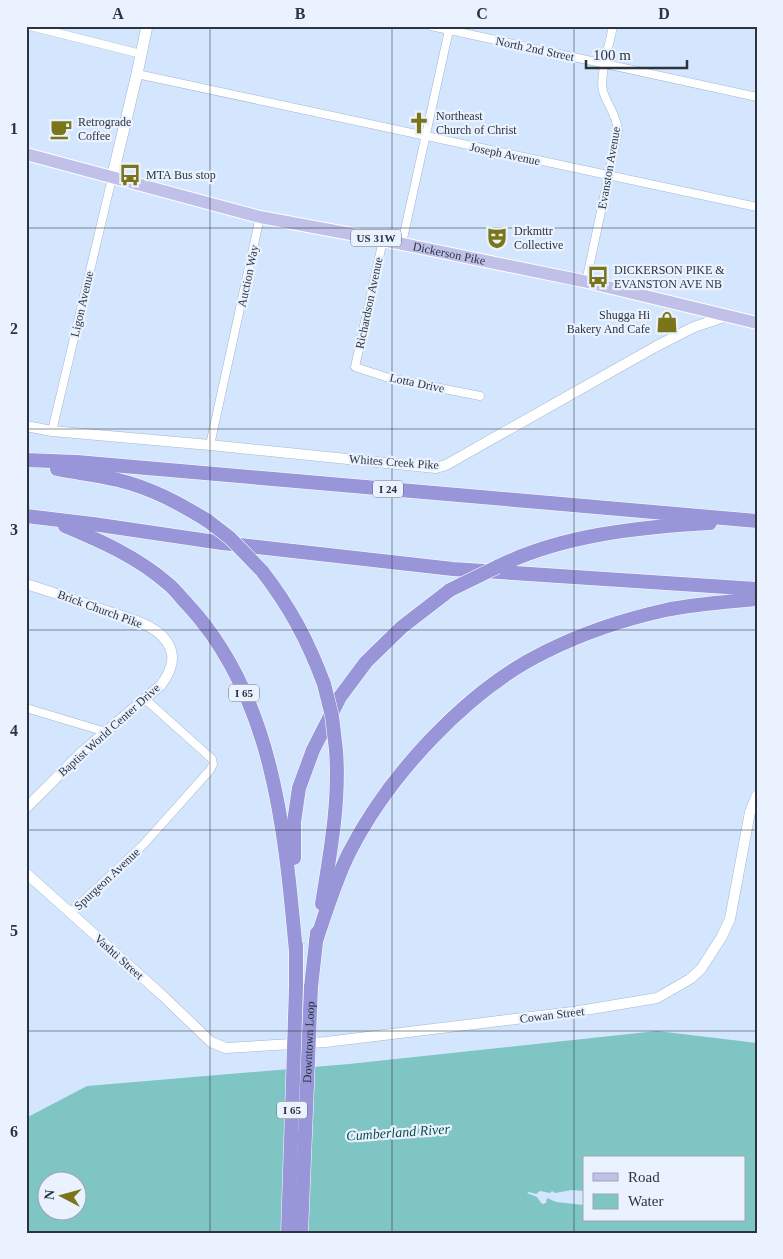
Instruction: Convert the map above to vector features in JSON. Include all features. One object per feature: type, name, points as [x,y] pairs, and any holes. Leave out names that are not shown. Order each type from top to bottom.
[{"type":"highway","name":"I 24","points":[[26,462],[87,463],[754,521]]},
{"type":"highway","name":"I 65","points":[[26,462],[127,483],[172,500],[230,538],[280,594],[297,621],[312,651],[324,684],[332,716],[338,780],[334,822],[316,942]]},
{"type":"highway","points":[[26,516],[222,542],[453,568],[757,589]]},
{"type":"highway","name":"I 65","points":[[53,520],[97,539],[137,560],[168,583],[197,615],[221,648],[254,716],[269,766],[281,817],[285,844],[296,952]]},
{"type":"highway","points":[[296,952],[294,822],[298,788],[312,750],[340,697],[366,662],[402,627],[450,590],[519,556],[568,541],[636,530],[692,524],[754,521]]},
{"type":"highway","points":[[316,942],[333,891],[349,853],[370,815],[404,768],[470,702],[544,652],[585,635],[625,621],[666,611],[698,605],[757,600]]},
{"type":"highway","name":"Downtown Loop","points":[[301,1233],[311,987],[316,942]]},
{"type":"highway","name":"Downtown Loop","points":[[288,1233],[296,952]]},
{"type":"main road","points":[[112,178],[147,26]]},
{"type":"main road","name":"Dickerson Pike","points":[[26,154],[260,217],[586,282],[757,323]]},
{"type":"street","points":[[30,26],[141,54]]},
{"type":"street","name":"North 2nd Street","points":[[431,26],[757,97]]},
{"type":"street","name":"Evanston Avenue","points":[[586,282],[618,131],[617,121],[603,90],[602,75],[613,26]]},
{"type":"street","points":[[402,244],[450,30]]},
{"type":"street","name":"Joseph Avenue","points":[[137,74],[757,207]]},
{"type":"street","name":"Ligon Avenue","points":[[52,431],[112,178]]},
{"type":"street","name":"Auction Way","points":[[210,444],[260,217]]},
{"type":"street","name":"Richardson Avenue","points":[[355,366],[383,240]]},
{"type":"street","name":"Whites Creek Pike","points":[[26,426],[52,431],[210,444],[436,468],[446,465],[655,346],[694,328],[727,316]]},
{"type":"street","name":"Lotta Drive","points":[[355,366],[389,378],[480,396]]},
{"type":"street","name":"Brick Church Pike","points":[[26,584],[135,621],[156,630],[169,644]]},
{"type":"street","name":"Baptist World Center Drive","points":[[26,808],[83,751],[160,685],[170,673],[173,661],[169,644]]},
{"type":"street","name":"Spurgeon Avenue","points":[[70,913],[143,845],[210,770],[213,764],[212,759],[145,699]]},
{"type":"street","points":[[26,708],[106,732]]},
{"type":"street","name":"Cowan Street","points":[[211,1042],[226,1048],[326,1042],[574,1012],[657,998],[690,979],[701,969],[721,938],[730,919],[750,812],[757,795]]},
{"type":"street","name":"Vashti Street","points":[[26,873],[162,995],[211,1042]]},
{"type":"water","name":"Cumberland River","points":[[657,1031],[757,1043],[757,1233],[26,1233],[26,1118],[87,1086],[349,1064]]},
{"type":"place","name":"Northeast Church of Christ","points":[[419,123]]},
{"type":"place","name":"Retrograde Coffee","points":[[61,129]]},
{"type":"place","name":"MTA Bus stop","points":[[130,175]]},
{"type":"place","name":"Drkmttr Collective","points":[[497,238]]},
{"type":"place","name":"DICKERSON PIKE & EVANSTON AVE NB","points":[[598,277]]},
{"type":"place","name":"Shugga Hi Bakery And Cafe","points":[[667,322]]}]
